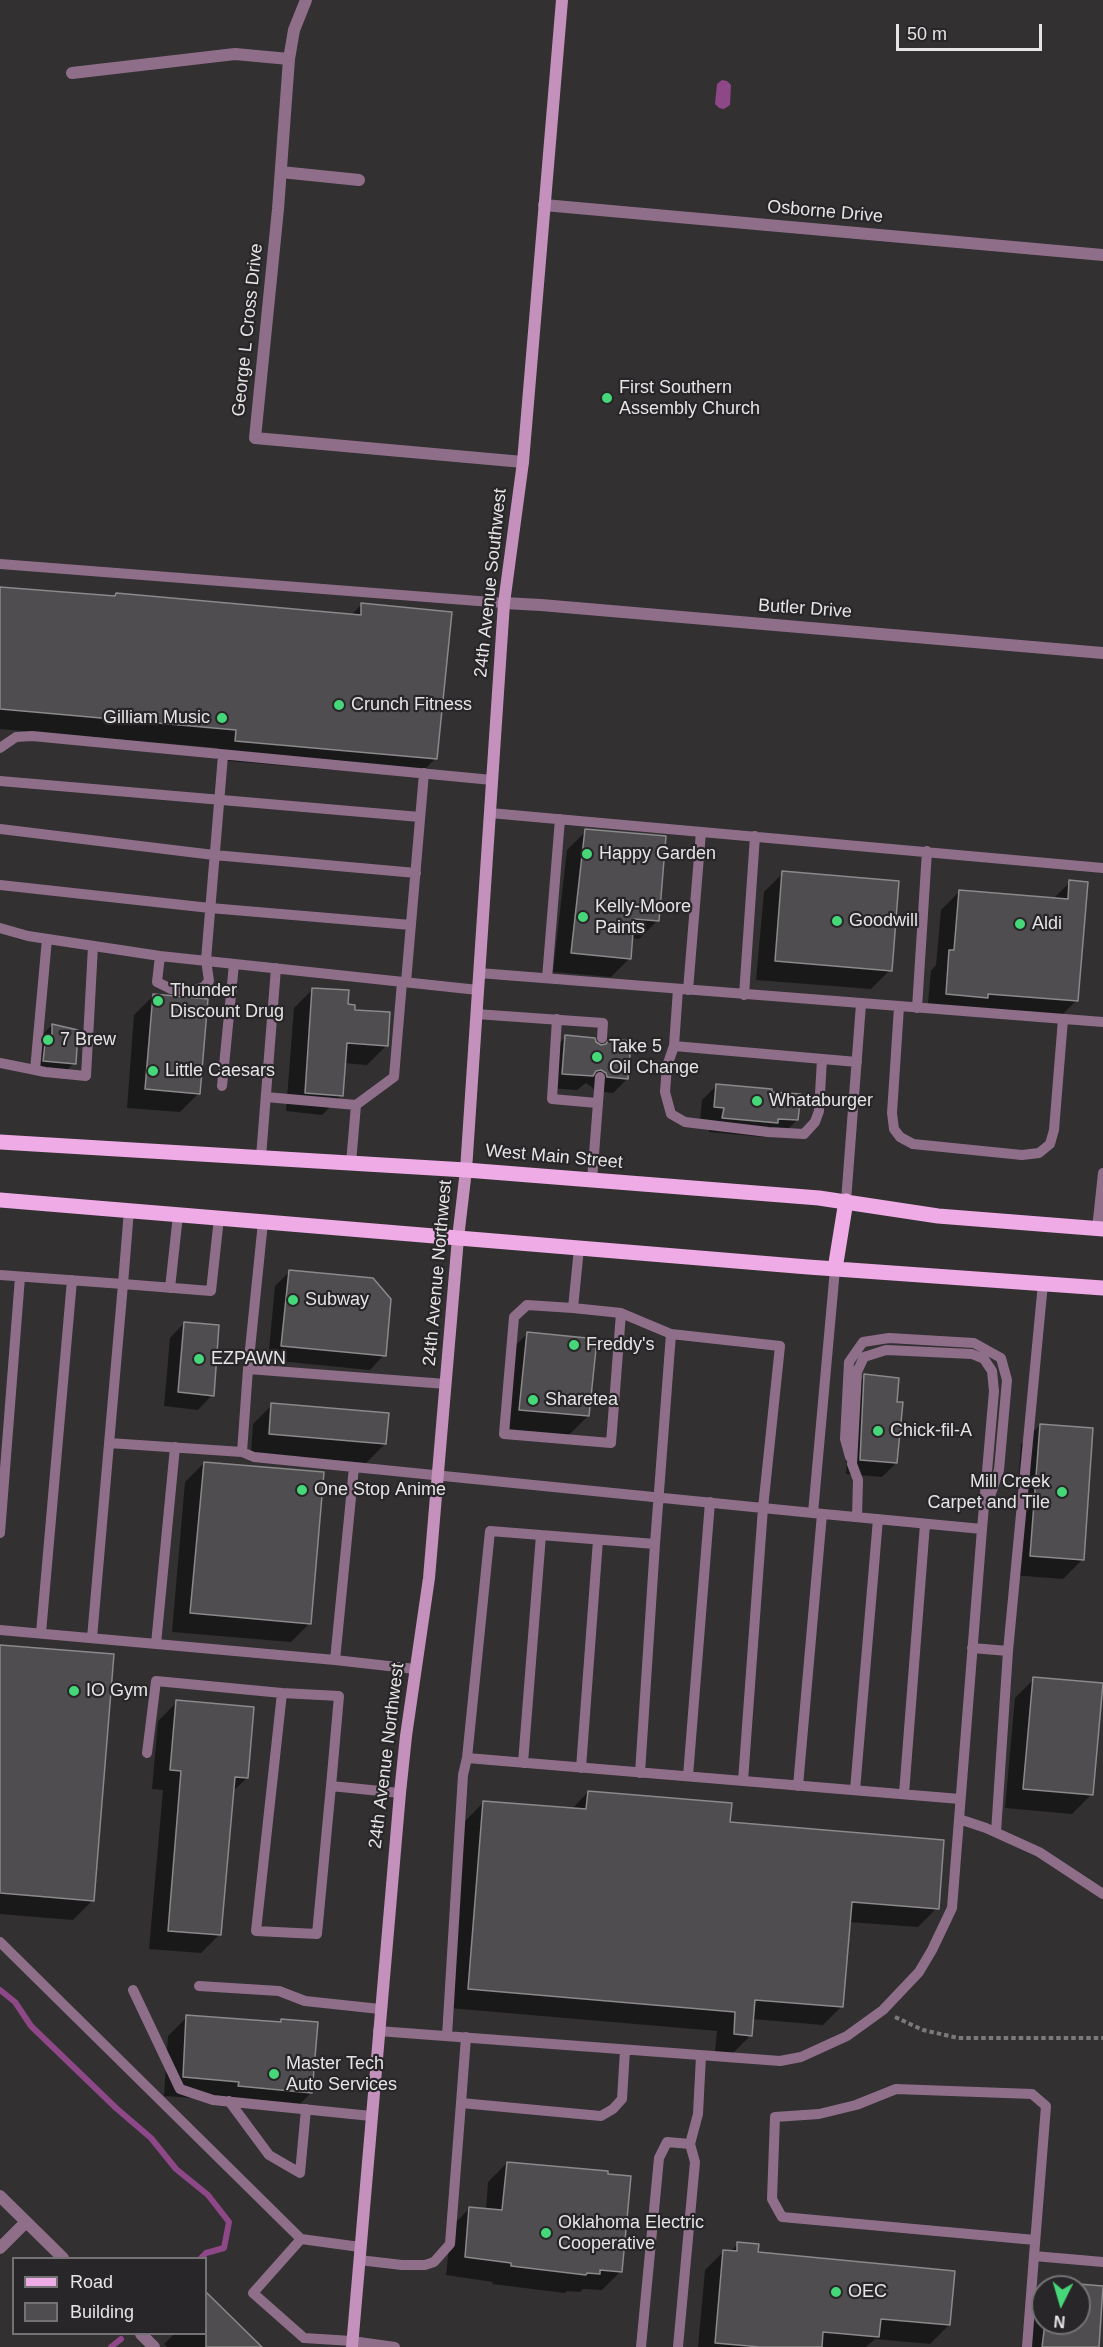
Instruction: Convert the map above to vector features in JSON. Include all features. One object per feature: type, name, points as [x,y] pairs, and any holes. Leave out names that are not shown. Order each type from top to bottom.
[{"type":"main road","name":"24th Avenue Southwest","points":[[466,1170],[504,603],[523,462],[562,0]]},
{"type":"main road","name":"West Main Street","points":[[0,1142],[466,1170],[846,1201],[938,1216],[1100,1229]]},
{"type":"main road","name":"24th Avenue Northwest","points":[[352,2344],[400,1794],[429,1578],[458,1238],[466,1170]]},
{"type":"main road","points":[[0,1200],[835,1269],[1103,1288]]},
{"type":"main road","points":[[835,1269],[846,1201]]},
{"type":"street","name":"George L Cross Drive","points":[[306,0],[294,30],[289,59],[281,172],[255,438],[523,462]]},
{"type":"street","points":[[72,73],[235,54],[289,59]]},
{"type":"street","points":[[281,172],[359,180]]},
{"type":"street","name":"Osborne Drive","points":[[544,204],[1103,255]]},
{"type":"street","name":"Butler Drive","points":[[504,603],[1103,653]]},
{"type":"street","points":[[0,2196],[61,2257]]},
{"type":"street","points":[[0,2248],[26,2222]]},
{"type":"street","points":[[142,2335],[154,2347]]},
{"type":"lane","points":[[0,564],[504,603]]},
{"type":"lane","points":[[0,748],[16,737],[32,736],[492,780]]},
{"type":"lane","points":[[160,956],[157,982],[171,989],[191,991],[204,987],[209,981],[206,960],[223,755]]},
{"type":"lane","points":[[266,1097],[356,1105],[394,1077],[411,926],[424,773]]},
{"type":"lane","points":[[0,782],[420,817]]},
{"type":"lane","points":[[490,813],[1103,867]]},
{"type":"lane","points":[[547,978],[560,819]]},
{"type":"lane","points":[[0,829],[214,855],[416,873]]},
{"type":"lane","points":[[701,832],[683,990],[674,1046],[667,1065],[665,1092],[671,1114],[686,1122],[746,1130],[804,1134],[815,1122],[819,1111],[822,1059]]},
{"type":"lane","points":[[744,994],[755,836]]},
{"type":"lane","points":[[917,1008],[927,851]]},
{"type":"lane","points":[[0,885],[210,909],[411,926]]},
{"type":"lane","points":[[0,928],[47,939],[160,956],[478,990]]},
{"type":"lane","points":[[35,1070],[47,939]]},
{"type":"lane","points":[[0,1063],[86,1076],[93,946]]},
{"type":"lane","points":[[222,1086],[234,964]]},
{"type":"lane","points":[[261,1157],[276,968]]},
{"type":"lane","points":[[479,973],[1103,1022]]},
{"type":"lane","points":[[846,1201],[861,1004]]},
{"type":"lane","points":[[899,1007],[892,1113],[894,1129],[900,1137],[913,1144],[1022,1155],[1039,1153],[1050,1144],[1063,1019]]},
{"type":"lane","points":[[476,1014],[603,1023],[602,1038]]},
{"type":"lane","points":[[557,1019],[552,1099],[597,1103]]},
{"type":"lane","points":[[674,1046],[857,1062]]},
{"type":"lane","points":[[592,1180],[600,1077]]},
{"type":"lane","points":[[351,1163],[356,1105]]},
{"type":"lane","points":[[1100,1229],[1103,1173]]},
{"type":"lane","points":[[92,1638],[129,1210]]},
{"type":"lane","points":[[170,1288],[178,1215]]},
{"type":"lane","points":[[0,1275],[211,1291],[219,1218]]},
{"type":"lane","points":[[242,1452],[263,1222]]},
{"type":"lane","points":[[573,1308],[579,1248]]},
{"type":"lane","points":[[798,1786],[835,1269]]},
{"type":"lane","points":[[0,1533],[20,1276]]},
{"type":"lane","points":[[41,1633],[72,1280]]},
{"type":"lane","points":[[996,1832],[1008,1651],[1043,1283]]},
{"type":"lane","points":[[621,1313],[611,1443],[504,1434],[514,1317],[527,1305],[621,1313],[671,1334],[780,1346],[763,1508],[743,1781]]},
{"type":"lane","points":[[640,1773],[671,1334]]},
{"type":"lane","points":[[378,2031],[766,2061],[801,2057],[847,2036],[883,2010],[919,1972],[950,1914],[994,1391],[992,1371],[984,1359],[972,1354],[886,1350],[864,1357],[857,1372],[852,1464],[858,1479],[857,1517]]},
{"type":"lane","points":[[248,1369],[446,1384]]},
{"type":"lane","points":[[109,1443],[242,1452],[255,1457],[982,1529]]},
{"type":"lane","points":[[156,1644],[175,1448]]},
{"type":"lane","points":[[335,1660],[354,1467]]},
{"type":"lane","points":[[688,1776],[710,1502]]},
{"type":"lane","points":[[855,1790],[878,1519]]},
{"type":"lane","points":[[904,1794],[925,1524]]},
{"type":"lane","points":[[447,2036],[463,1774],[490,1531],[655,1544]]},
{"type":"lane","points":[[523,1763],[541,1535]]},
{"type":"lane","points":[[581,1768],[598,1540]]},
{"type":"lane","points":[[0,1630],[415,1669]]},
{"type":"lane","points":[[972,1648],[1008,1651]]},
{"type":"lane","points":[[147,1753],[156,1681],[339,1696],[317,1934],[256,1930],[282,1693]]},
{"type":"lane","points":[[466,1758],[960,1799]]},
{"type":"lane","points":[[331,1786],[400,1794]]},
{"type":"lane","points":[[959,1819],[996,1832],[1039,1852],[1103,1894]]},
{"type":"lane","points":[[0,1942],[302,2239],[360,2247]]},
{"type":"lane","points":[[199,1986],[279,1991],[304,2001],[380,2009]]},
{"type":"lane","points":[[133,1990],[180,2089],[213,2100],[371,2116]]},
{"type":"lane","points":[[359,2260],[425,2265],[434,2262],[450,2244],[466,2037]]},
{"type":"lane","points":[[461,2103],[601,2115],[613,2109],[622,2099],[625,2050]]},
{"type":"lane","points":[[678,2347],[695,2162],[690,2144],[698,2114],[701,2056]]},
{"type":"lane","points":[[1027,2347],[1046,2106],[1032,2094],[896,2089],[856,2104],[819,2114],[775,2117],[772,2199],[782,2217],[1035,2240]]},
{"type":"lane","points":[[229,2101],[268,2155],[300,2173],[306,2109]]},
{"type":"lane","points":[[641,2347],[659,2158],[668,2142],[690,2144]]},
{"type":"lane","points":[[302,2239],[253,2293],[304,2338],[395,2347]]},
{"type":"lane","points":[[1034,2256],[1103,2262]]},
{"type":"path","points":[[883,2010],[922,2030],[958,2038],[1103,2038]]},
{"type":"shaded area","points":[[722,80],[731,85],[730,105],[724,109],[715,104],[717,84]]},
{"type":"building","points":[[0,587],[115,596],[116,593],[361,615],[361,603],[452,612],[437,759],[235,741],[236,730],[0,709]]},
{"type":"building","points":[[585,829],[666,836],[659,921],[634,919],[631,959],[571,953]]},
{"type":"building","name":"Goodwill","points":[[782,871],[899,881],[892,971],[775,961]]},
{"type":"building","name":"Aldi","points":[[1069,880],[1088,882],[1078,1001],[988,994],[988,998],[946,994],[949,950],[954,950],[959,890],[1068,899]]},
{"type":"building","points":[[312,988],[349,990],[348,1004],[355,1005],[355,1010],[390,1012],[388,1046],[347,1043],[343,1096],[305,1093]]},
{"type":"building","points":[[153,994],[208,999],[200,1094],[145,1089]]},
{"type":"building","name":"7 Brew","points":[[52,1024],[78,1030],[76,1064],[43,1061],[46,1035],[52,1036]]},
{"type":"building","name":"Take 5 Oil Change","points":[[565,1035],[595,1038],[596,1042],[601,1045],[606,1044],[609,1039],[631,1041],[628,1079],[607,1077],[606,1073],[601,1070],[596,1071],[593,1076],[562,1074]]},
{"type":"building","name":"Whataburger","points":[[716,1084],[801,1094],[798,1120],[778,1119],[778,1123],[722,1118],[724,1108],[714,1107]]},
{"type":"building","points":[[289,1270],[373,1278],[391,1299],[386,1356],[281,1346]]},
{"type":"building","name":"EZPAWN","points":[[184,1322],[219,1325],[214,1396],[178,1392]]},
{"type":"building","points":[[527,1332],[597,1339],[589,1416],[519,1410]]},
{"type":"building","name":"Chick-fil-A","points":[[864,1374],[899,1378],[897,1402],[903,1402],[897,1463],[860,1460]]},
{"type":"building","points":[[271,1403],[389,1413],[386,1444],[269,1434]]},
{"type":"building","name":"Mill Creek Carpet and Tile","points":[[1040,1424],[1093,1428],[1084,1560],[1030,1556]]},
{"type":"building","points":[[204,1462],[324,1472],[311,1624],[190,1613]]},
{"type":"building","points":[[0,1645],[114,1654],[94,1901],[0,1893]]},
{"type":"building","points":[[1033,1677],[1103,1683],[1093,1795],[1023,1789]]},
{"type":"building","points":[[176,1700],[254,1707],[248,1778],[235,1777],[221,1935],[168,1931],[181,1771],[170,1770]]},
{"type":"building","points":[[588,1791],[732,1803],[730,1822],[944,1840],[939,1909],[852,1902],[843,2007],[755,2000],[752,2036],[734,2034],[735,2012],[468,1989],[483,1801],[586,1809]]},
{"type":"building","points":[[186,2015],[281,2022],[281,2019],[318,2022],[312,2093],[238,2086],[239,2082],[183,2077]]},
{"type":"building","name":"Oklahoma Electric Cooperative","points":[[507,2162],[608,2171],[608,2174],[631,2176],[622,2272],[600,2270],[600,2274],[587,2273],[586,2275],[511,2266],[511,2263],[465,2257],[469,2207],[502,2210]]},
{"type":"building","name":"OEC","points":[[737,2242],[759,2244],[758,2252],[955,2271],[950,2325],[881,2319],[879,2337],[823,2332],[822,2347],[760,2347],[715,2343],[723,2250],[737,2251]]},
{"type":"building","points":[[1091,2285],[1103,2286],[1099,2347],[1042,2347],[1044,2335],[1091,2335]]},
{"type":"building","points":[[207,2293],[262,2347],[206,2347]]},
{"type":"waterway","points":[[0,1990],[15,2002],[31,2026],[116,2108],[151,2138],[176,2169],[208,2195],[229,2222],[224,2248],[206,2253],[202,2257]]},
{"type":"waterway","points":[[111,2347],[121,2339]]},
{"type":"place","name":"First Southern Assembly Church","points":[[607,398]]},
{"type":"place","name":"Crunch Fitness","points":[[339,705]]},
{"type":"place","name":"Gilliam Music","points":[[222,718]]},
{"type":"place","name":"Happy Garden","points":[[587,854]]},
{"type":"place","name":"Kelly-Moore Paints","points":[[583,917]]},
{"type":"place","name":"Goodwill","points":[[837,921]]},
{"type":"place","name":"Aldi","points":[[1020,924]]},
{"type":"place","name":"Thunder Discount Drug","points":[[158,1001]]},
{"type":"place","name":"7 Brew","points":[[48,1040]]},
{"type":"place","name":"Take 5 Oil Change","points":[[597,1057]]},
{"type":"place","name":"Little Caesars","points":[[153,1071]]},
{"type":"place","name":"Whataburger","points":[[757,1101]]},
{"type":"place","name":"Subway","points":[[293,1300]]},
{"type":"place","name":"Freddy's","points":[[574,1345]]},
{"type":"place","name":"EZPAWN","points":[[199,1359]]},
{"type":"place","name":"Sharetea","points":[[533,1400]]},
{"type":"place","name":"Chick-fil-A","points":[[878,1431]]},
{"type":"place","name":"One Stop Anime","points":[[302,1490]]},
{"type":"place","name":"Mill Creek Carpet and Tile","points":[[1062,1492]]},
{"type":"place","name":"IO Gym","points":[[74,1691]]},
{"type":"place","name":"Master Tech Auto Services","points":[[274,2074]]},
{"type":"place","name":"Oklahoma Electric Cooperative","points":[[546,2233]]},
{"type":"place","name":"OEC","points":[[836,2292]]}]
